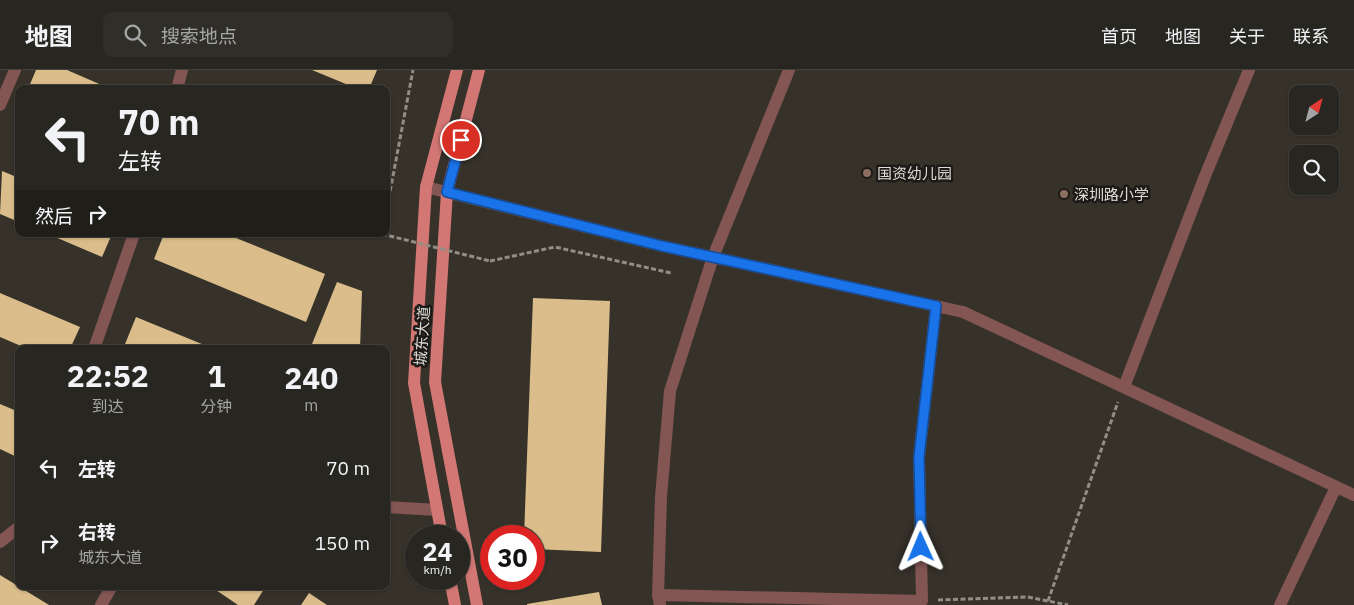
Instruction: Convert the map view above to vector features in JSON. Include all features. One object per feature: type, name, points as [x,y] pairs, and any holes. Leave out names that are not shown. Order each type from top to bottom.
[{"type":"main road","name":"城东大道","points":[[440,525],[414,383],[426,187],[456,70]]},
{"type":"main road","name":"城东大道","points":[[477,605],[435,382],[447,192],[479,70]]},
{"type":"main road","points":[[452,590],[455,605]]},
{"type":"street","points":[[0,105],[15,70]]},
{"type":"street","points":[[178,85],[182,70]]},
{"type":"street","points":[[789,70],[713,257],[670,391],[661,497],[659,600],[772,602],[922,601],[919,457],[936,306]]},
{"type":"street","points":[[1124,388],[1204,176],[1248,70]]},
{"type":"street","points":[[426,187],[713,257],[963,312],[1354,495]]},
{"type":"street","points":[[95,345],[133,237]]},
{"type":"street","points":[[1280,605],[1336,487]]},
{"type":"street","points":[[390,507],[437,510]]},
{"type":"street","points":[[0,542],[15,530]]},
{"type":"street","points":[[101,605],[110,590]]},
{"type":"path","points":[[390,192],[413,70]]},
{"type":"path","points":[[390,236],[490,261],[555,247],[671,273]]},
{"type":"path","points":[[1048,601],[1124,388]]},
{"type":"path","points":[[922,601],[1028,597],[1068,605]]},
{"type":"building","points":[[36,70],[67,70],[102,85],[30,85]]},
{"type":"building","points":[[312,70],[377,70],[371,85],[348,85]]},
{"type":"building","points":[[2,171],[15,176],[15,220],[0,214]]},
{"type":"building","points":[[55,237],[111,237],[102,257]]},
{"type":"building","points":[[163,237],[233,237],[325,274],[306,322],[154,259]]},
{"type":"building","points":[[337,282],[362,291],[360,345],[312,345]]},
{"type":"building","points":[[0,293],[80,327],[72,345],[19,345],[0,337]]},
{"type":"building","points":[[533,298],[610,301],[601,552],[545,549],[545,525],[524,525]]},
{"type":"building","points":[[136,317],[204,345],[125,345]]},
{"type":"building","points":[[0,404],[15,410],[15,456],[0,449]]},
{"type":"building","points":[[0,575],[15,584],[15,590],[24,590],[49,605],[0,605]]},
{"type":"building","points":[[216,590],[263,590],[254,605],[238,605]]},
{"type":"building","points":[[599,592],[602,605],[527,605],[527,604]]},
{"type":"building","points":[[309,593],[327,605],[301,605]]},
{"type":"place","name":"国资幼儿园","points":[[867,173]]},
{"type":"place","name":"深圳路小学","points":[[1064,194]]},
{"type":"route","points":[[461,140],[447,192],[662,246],[936,306],[919,457],[921,547]]}]
